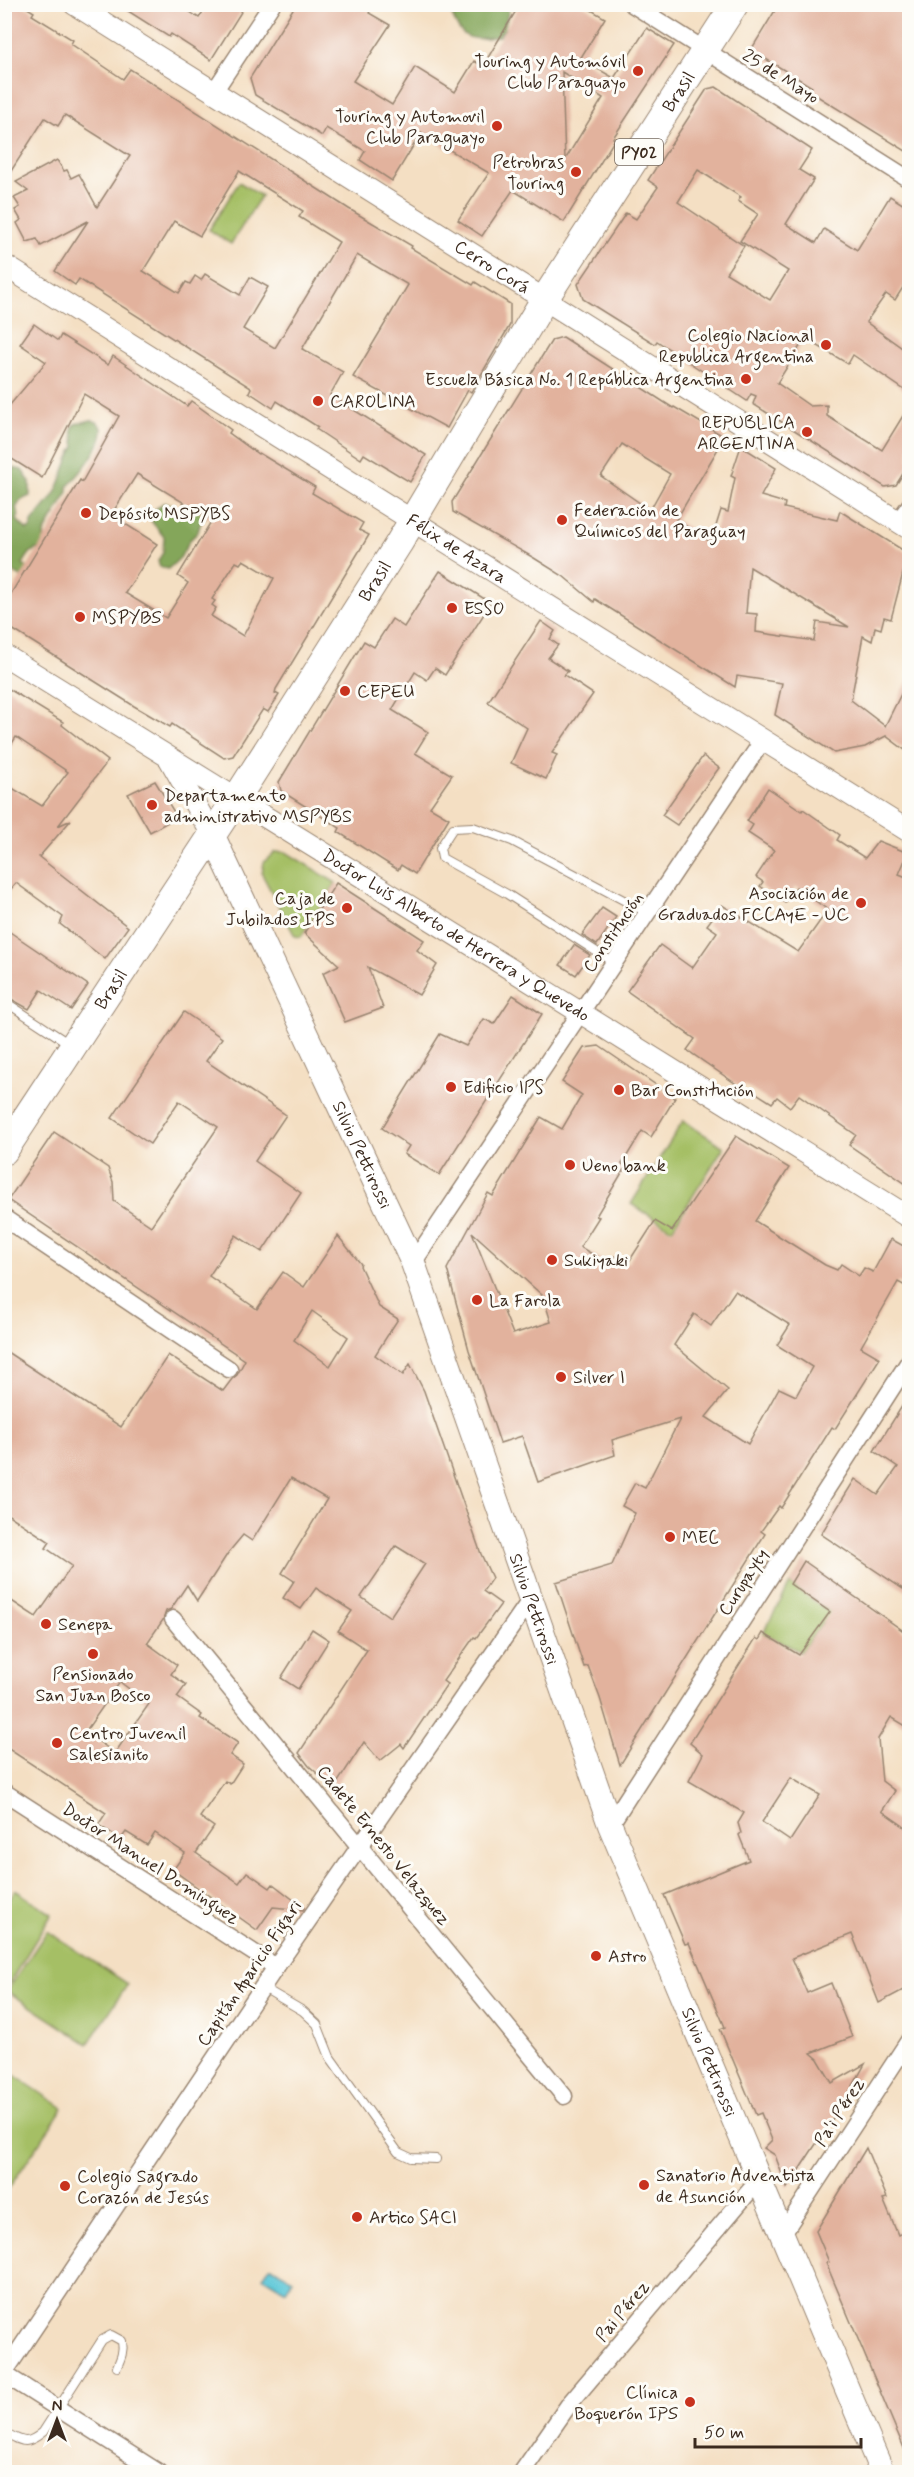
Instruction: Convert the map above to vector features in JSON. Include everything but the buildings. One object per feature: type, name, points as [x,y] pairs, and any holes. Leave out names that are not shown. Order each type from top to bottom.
[{"type":"main road","name":"Brasil","points":[[4,1151],[236,800],[413,521],[544,300],[735,4]]},
{"type":"main road","name":"Silvio Pettirossi","points":[[213,836],[413,1263],[610,1825],[882,2472]]},
{"type":"street","name":"Cerro Corá","points":[[74,4],[544,300],[906,519]]},
{"type":"street","points":[[213,93],[272,4]]},
{"type":"street","name":"25 de Mayo","points":[[632,4],[909,180]]},
{"type":"street","name":"Félix de Azara","points":[[4,265],[909,832]]},
{"type":"street","name":"Doctor Luis Alberto de Herrera y Quevedo","points":[[4,655],[236,800],[583,1011],[909,1218]]},
{"type":"street","name":"Constitución","points":[[413,1263],[763,740]]},
{"type":"street","name":"Silvio Pettirossi","points":[[168,757],[213,836]]},
{"type":"street","points":[[4,1218],[229,1369]]},
{"type":"street","name":"Curupayty","points":[[610,1825],[909,1360]]},
{"type":"street","name":"Capitán Aparicio Figari","points":[[4,2374],[262,1987],[531,1599]]},
{"type":"street","name":"Cadete Ernesto Velazquez","points":[[173,1619],[564,2096]]},
{"type":"street","name":"Doctor Manuel Dominguez","points":[[4,1792],[276,1967]]},
{"type":"street","name":"Pa'i Pérez","points":[[781,2236],[909,2039]]},
{"type":"street","name":"Pai Pérez","points":[[522,2472],[570,2403],[758,2181]]},
{"type":"street","points":[[4,2374],[158,2472]]},
{"type":"lane","points":[[615,964],[507,894],[442,858],[440,848],[446,838],[453,828],[473,826],[512,841],[648,913]]},
{"type":"lane","points":[[4,1001],[74,1047]]},
{"type":"lane","points":[[262,1987],[303,2011],[317,2024],[330,2057],[399,2152],[411,2158],[436,2159]]},
{"type":"lane","points":[[4,2432],[22,2442],[29,2442],[43,2432],[102,2340],[111,2335],[122,2341],[123,2347],[117,2367]]},
{"type":"green space","points":[[448,4],[510,5],[504,29],[499,36],[478,38],[464,35],[456,24]]},
{"type":"green space","points":[[239,182],[261,196],[231,244],[209,230]]},
{"type":"green space","points":[[91,420],[97,422],[102,428],[99,443],[85,467],[68,486],[68,492],[44,533],[45,549],[34,550],[23,564],[32,571],[24,581],[20,576],[5,569],[4,466],[22,470],[30,482],[30,496],[21,500],[16,508],[19,515],[17,520],[27,530],[31,528],[32,522],[58,487],[75,447],[72,429],[75,424]]},
{"type":"green space","points":[[163,503],[171,504],[180,511],[191,504],[208,513],[180,558],[168,569],[160,567],[158,561],[163,552],[164,537],[152,522],[151,513]]},
{"type":"green space","points":[[275,852],[286,852],[336,883],[301,937],[295,936],[262,874],[264,862]]},
{"type":"green space","points":[[683,1121],[724,1147],[672,1229],[631,1204]]},
{"type":"green space","points":[[790,1584],[856,1630],[853,1637],[825,1619],[801,1652],[763,1633]]},
{"type":"green space","points":[[15,1890],[52,1914],[8,1985],[4,1983],[5,1906]]},
{"type":"green space","points":[[47,1931],[128,1984],[88,2044],[7,1991]]},
{"type":"green space","points":[[5,2069],[63,2108],[9,2188],[4,2185]]},
{"type":"water","points":[[270,2266],[293,2279],[286,2291],[263,2277]]},
{"type":"place","name":"Touring y Automóvil Club Paraguayo","points":[[638,71]]},
{"type":"place","name":"Touring y Automovil Club Paraguayo","points":[[497,126]]},
{"type":"place","name":"Petrobras Touring","points":[[576,172]]},
{"type":"place","name":"Colegio Nacional Republica Argentina","points":[[826,345]]},
{"type":"place","name":"Escuela Básica No. 1 República Argentina","points":[[746,379]]},
{"type":"place","name":"CAROLINA","points":[[318,401]]},
{"type":"place","name":"REPUBLICA ARGENTINA","points":[[807,432]]},
{"type":"place","name":"Depósito MSPYBS","points":[[86,513]]},
{"type":"place","name":"Federación de Químicos del Paraguay","points":[[562,520]]},
{"type":"place","name":"ESSO","points":[[452,608]]},
{"type":"place","name":"MSPYBS","points":[[80,617]]},
{"type":"place","name":"CEPEU","points":[[345,691]]},
{"type":"place","name":"Departamento administrativo MSPYBS","points":[[152,805]]},
{"type":"place","name":"Asociación de Graduados FCCAyE - UC","points":[[861,903]]},
{"type":"place","name":"Caja de Jubilados IPS","points":[[347,908]]},
{"type":"place","name":"Edificio IPS","points":[[451,1087]]},
{"type":"place","name":"Bar Constitución","points":[[619,1090]]},
{"type":"place","name":"Ueno bank","points":[[570,1165]]},
{"type":"place","name":"Sukiyaki","points":[[552,1260]]},
{"type":"place","name":"La Farola","points":[[477,1300]]},
{"type":"place","name":"Silver I","points":[[561,1377]]},
{"type":"place","name":"MEC","points":[[670,1537]]},
{"type":"place","name":"Senepa","points":[[46,1624]]},
{"type":"place","name":"Pensionado San Juan Bosco","points":[[93,1654]]},
{"type":"place","name":"Centro Juvenil Salesianito","points":[[57,1743]]},
{"type":"place","name":"Astro","points":[[596,1956]]},
{"type":"place","name":"Sanatorio Adventista de Asunción","points":[[644,2185]]},
{"type":"place","name":"Colegio Sagrado Corazón de Jesús","points":[[65,2186]]},
{"type":"place","name":"Artico SACI","points":[[357,2217]]},
{"type":"place","name":"Clínica Boquerón IPS","points":[[690,2402]]}]
